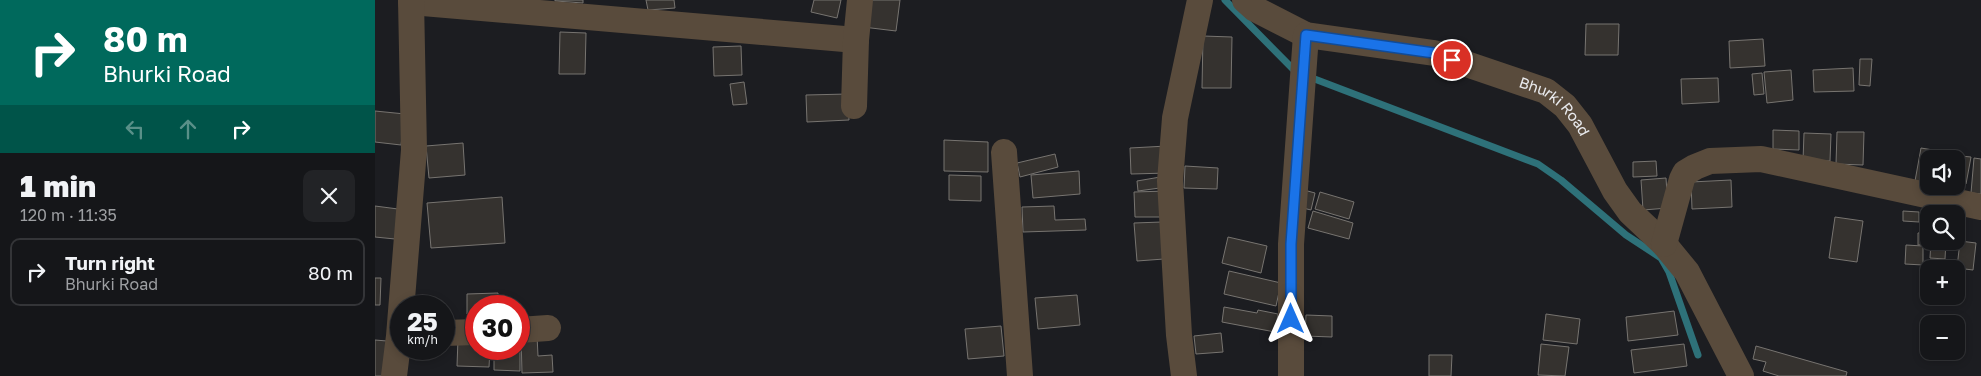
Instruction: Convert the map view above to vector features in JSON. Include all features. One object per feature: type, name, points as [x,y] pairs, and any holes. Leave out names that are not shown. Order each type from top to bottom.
[{"type":"street","points":[[853,106],[860,0]]},
{"type":"street","points":[[1184,376],[1179,334],[1170,181],[1175,118],[1200,0]]},
{"type":"street","name":"Bhurki Road","points":[[1245,0],[1255,9],[1306,35],[1434,53],[1546,91],[1565,106],[1580,125],[1615,191],[1630,212],[1664,244],[1687,272],[1741,376]]},
{"type":"street","points":[[403,295],[414,150],[411,1],[633,10],[856,40]]},
{"type":"street","points":[[1291,376],[1291,244],[1306,35]]},
{"type":"street","points":[[1004,152],[1020,376]]},
{"type":"street","points":[[1664,244],[1685,173],[1710,162],[1761,159],[1981,207]]},
{"type":"street","points":[[530,329],[548,328]]},
{"type":"street","points":[[394,376],[396,360]]},
{"type":"building","points":[[583,0],[583,3],[555,1]]},
{"type":"building","points":[[646,0],[674,0],[675,8],[648,10]]},
{"type":"building","points":[[814,0],[841,0],[837,18],[811,12]]},
{"type":"building","points":[[865,0],[900,0],[896,31],[863,27]]},
{"type":"building","points":[[1586,24],[1619,24],[1618,55],[1585,55]]},
{"type":"building","points":[[560,32],[586,33],[585,74],[559,74]]},
{"type":"building","points":[[1203,36],[1232,37],[1231,88],[1202,88]]},
{"type":"building","points":[[1763,39],[1765,66],[1730,68],[1729,41]]},
{"type":"building","points":[[741,46],[742,75],[714,76],[713,47]]},
{"type":"building","points":[[1860,59],[1872,59],[1870,86],[1859,85]]},
{"type":"building","points":[[1853,68],[1854,91],[1814,92],[1813,70]]},
{"type":"building","points":[[1791,70],[1793,100],[1767,103],[1764,72]]},
{"type":"building","points":[[1762,73],[1764,94],[1754,95],[1752,74]]},
{"type":"building","points":[[1718,78],[1719,102],[1682,104],[1681,79]]},
{"type":"building","points":[[744,82],[747,104],[733,105],[730,84]]},
{"type":"building","points":[[848,94],[849,120],[807,122],[806,95]]},
{"type":"building","points":[[375,111],[405,114],[401,145],[375,142]]},
{"type":"building","points":[[1773,130],[1799,131],[1799,150],[1773,149]]},
{"type":"building","points":[[1837,132],[1864,132],[1863,165],[1836,164]]},
{"type":"building","points":[[1804,133],[1831,134],[1830,161],[1803,161]]},
{"type":"building","points":[[944,140],[988,142],[988,172],[944,171]]},
{"type":"building","points":[[463,143],[465,175],[429,178],[426,146]]},
{"type":"building","points":[[1167,146],[1168,173],[1131,174],[1130,148]]},
{"type":"building","points":[[1055,154],[1058,167],[1020,177],[1017,163]]},
{"type":"building","points":[[1920,154],[1920,182],[1915,181]]},
{"type":"building","points":[[1965,156],[1971,157],[1965,184]]},
{"type":"building","points":[[1974,158],[1981,159],[1981,194],[1971,193]]},
{"type":"building","points":[[1656,161],[1657,176],[1633,177],[1633,162]]},
{"type":"building","points":[[1185,166],[1218,168],[1217,189],[1184,188]]},
{"type":"building","points":[[1079,171],[1080,194],[1033,198],[1031,175]]},
{"type":"building","points":[[949,175],[981,176],[981,201],[949,200]]},
{"type":"building","points":[[1166,176],[1167,187],[1138,191],[1137,181]]},
{"type":"building","points":[[1666,178],[1668,208],[1643,210],[1641,180]]},
{"type":"building","points":[[1731,180],[1732,207],[1692,209],[1691,182]]},
{"type":"building","points":[[1304,190],[1315,193],[1311,210],[1299,207]]},
{"type":"building","points":[[1167,191],[1168,217],[1135,217],[1134,192]]},
{"type":"building","points":[[1320,192],[1354,202],[1349,219],[1315,209]]},
{"type":"building","points":[[502,197],[505,243],[431,248],[427,203]]},
{"type":"building","points":[[375,206],[398,209],[395,239],[375,237]]},
{"type":"building","points":[[1054,206],[1055,220],[1085,219],[1086,230],[1023,232],[1022,207]]},
{"type":"building","points":[[1313,211],[1353,223],[1349,239],[1308,228]]},
{"type":"building","points":[[1903,211],[1919,212],[1919,222],[1903,221]]},
{"type":"building","points":[[1835,217],[1863,221],[1857,262],[1829,258]]},
{"type":"building","points":[[1162,222],[1164,259],[1137,261],[1134,223]]},
{"type":"building","points":[[1918,233],[1920,233],[1920,245],[1918,245]]},
{"type":"building","points":[[1228,237],[1267,246],[1261,273],[1222,263]]},
{"type":"building","points":[[1965,242],[1976,243],[1973,270],[1965,269],[1965,260],[1958,260],[1959,250],[1965,250]]},
{"type":"building","points":[[1906,245],[1920,246],[1920,250],[1923,250],[1923,260],[1920,260],[1920,265],[1905,264]]},
{"type":"building","points":[[1930,250],[1946,250],[1945,259],[1930,258]]},
{"type":"building","points":[[1229,271],[1281,283],[1276,306],[1224,294]]},
{"type":"building","points":[[375,278],[381,278],[380,305],[375,305]]},
{"type":"building","points":[[498,293],[498,295],[467,295]]},
{"type":"building","points":[[1077,295],[1080,325],[1038,329],[1035,298]]},
{"type":"building","points":[[1224,307],[1257,313],[1258,310],[1278,314],[1275,332],[1222,322]]},
{"type":"building","points":[[1674,311],[1678,335],[1628,341],[1626,317]]},
{"type":"building","points":[[1546,314],[1580,319],[1577,344],[1543,340]]},
{"type":"building","points":[[1306,315],[1332,316],[1332,337],[1305,336]]},
{"type":"building","points":[[1001,326],[1004,356],[968,359],[965,329]]},
{"type":"building","points":[[1221,333],[1223,352],[1196,354],[1194,336]]},
{"type":"building","points":[[530,335],[537,335],[538,356],[552,355],[553,372],[522,373],[522,360],[530,360]]},
{"type":"building","points":[[458,339],[465,339],[465,360],[489,360],[489,367],[457,366]]},
{"type":"building","points":[[375,340],[387,341],[386,376],[375,376]]},
{"type":"building","points":[[1541,344],[1569,347],[1565,376],[1538,375]]},
{"type":"building","points":[[1684,344],[1687,366],[1634,373],[1631,350]]},
{"type":"building","points":[[1756,346],[1847,372],[1846,376],[1779,376],[1763,371],[1766,362],[1753,359]]},
{"type":"building","points":[[1429,355],[1452,355],[1451,376],[1429,376]]},
{"type":"building","points":[[494,360],[520,360],[520,371],[494,370]]},
{"type":"waterway","points":[[1225,0],[1293,69]]},
{"type":"waterway","points":[[1312,78],[1538,164],[1561,180],[1626,235],[1661,258],[1669,272],[1698,355]]},
{"type":"route","points":[[1291,319],[1291,244],[1306,35],[1434,53],[1452,60]]}]
